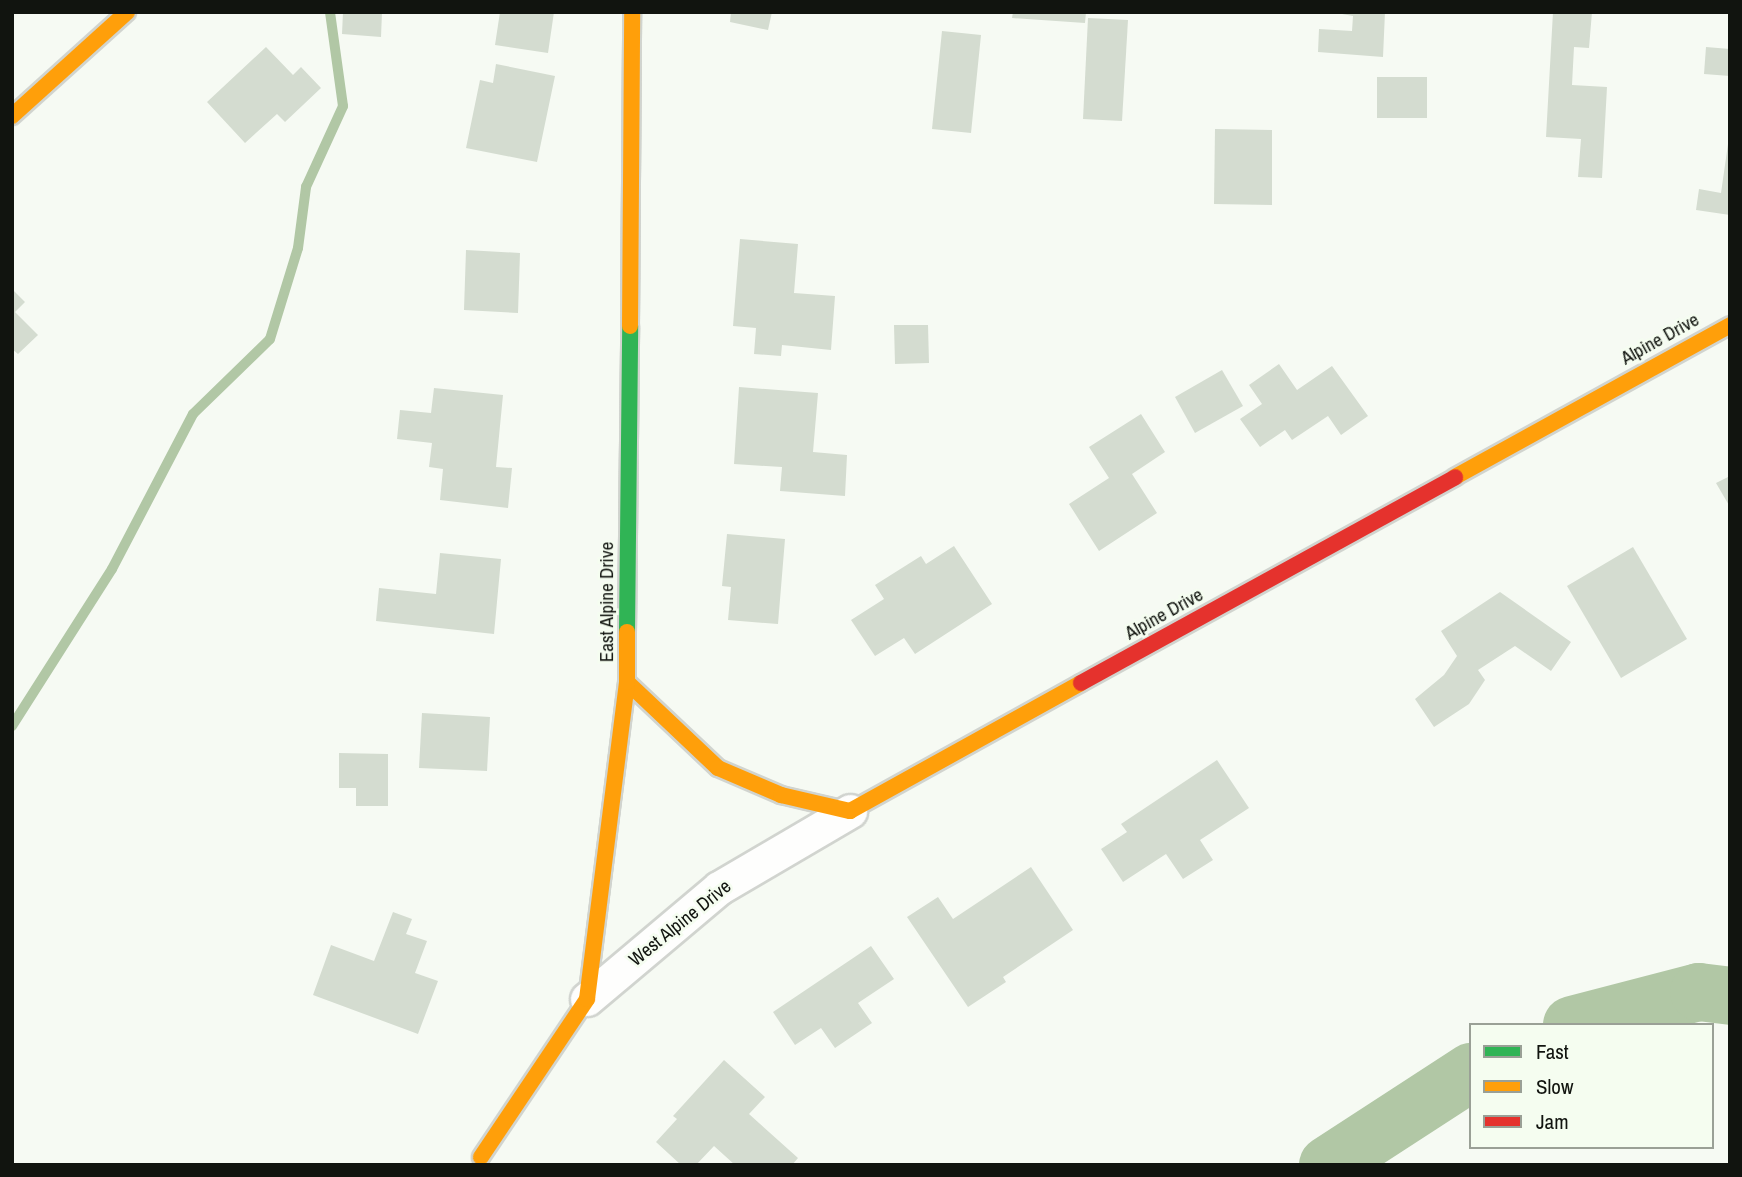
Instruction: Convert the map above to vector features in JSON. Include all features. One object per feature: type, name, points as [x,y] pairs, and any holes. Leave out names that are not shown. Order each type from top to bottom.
[{"type":"street","points":[[12,116],[127,12]]},
{"type":"street","name":"East Alpine Drive","points":[[481,1157],[587,999],[627,682],[632,12]]},
{"type":"street","name":"Alpine Drive","points":[[850,811],[1730,325]]},
{"type":"street","points":[[627,682],[718,768],[781,795],[850,811]]},
{"type":"street","name":"West Alpine Drive","points":[[587,999],[719,888],[850,811]]},
{"type":"building","points":[[343,12],[382,12],[381,37],[342,34]]},
{"type":"building","points":[[500,12],[554,12],[548,53],[495,45]]},
{"type":"building","points":[[731,12],[772,12],[768,30],[730,22]]},
{"type":"building","points":[[1013,12],[1086,12],[1085,23],[1012,18]]},
{"type":"building","points":[[1331,12],[1385,12],[1383,57],[1318,52],[1319,29],[1352,31],[1353,16]]},
{"type":"building","points":[[1553,12],[1592,12],[1589,48],[1574,47],[1572,85],[1607,87],[1602,178],[1578,177],[1581,139],[1546,137]]},
{"type":"building","points":[[1088,18],[1128,20],[1122,121],[1083,119]]},
{"type":"building","points":[[942,31],[981,35],[971,133],[932,129]]},
{"type":"building","points":[[266,47],[293,75],[301,67],[321,88],[285,122],[277,114],[245,143],[207,102]]},
{"type":"building","points":[[1706,47],[1730,49],[1730,76],[1704,74]]},
{"type":"building","points":[[496,64],[555,76],[537,162],[466,148],[480,80],[493,83]]},
{"type":"building","points":[[1377,77],[1427,77],[1427,118],[1377,118]]},
{"type":"building","points":[[1215,129],[1272,130],[1272,205],[1214,204]]},
{"type":"building","points":[[1728,144],[1730,215],[1696,210],[1699,189],[1721,193]]},
{"type":"building","points":[[740,239],[798,244],[794,293],[835,296],[831,350],[782,345],[781,356],[754,354],[756,328],[733,326]]},
{"type":"building","points":[[466,250],[520,253],[518,313],[464,310]]},
{"type":"building","points":[[12,289],[25,302],[15,312],[38,335],[18,354],[12,349]]},
{"type":"building","points":[[894,325],[928,325],[929,363],[895,364]]},
{"type":"building","points":[[1279,364],[1297,390],[1332,366],[1368,416],[1341,435],[1328,416],[1292,440],[1285,430],[1260,447],[1240,419],[1262,404],[1249,385]]},
{"type":"building","points":[[1222,370],[1243,406],[1195,433],[1175,397]]},
{"type":"building","points":[[739,387],[818,393],[813,452],[847,455],[845,496],[780,491],[782,467],[734,464]]},
{"type":"building","points":[[434,388],[503,395],[496,467],[512,468],[508,508],[440,500],[443,469],[429,467],[432,443],[397,439],[400,410],[431,413]]},
{"type":"building","points":[[1141,414],[1165,452],[1132,474],[1157,513],[1099,551],[1069,504],[1109,478],[1089,447]]},
{"type":"building","points":[[1730,476],[1730,507],[1716,483]]},
{"type":"building","points":[[727,534],[785,539],[778,624],[728,620],[731,587],[722,586]]},
{"type":"building","points":[[954,546],[992,604],[915,654],[904,638],[875,656],[851,620],[884,599],[875,585],[921,556],[926,564]]},
{"type":"building","points":[[1633,547],[1687,639],[1621,678],[1567,586]]},
{"type":"building","points":[[440,553],[501,559],[494,634],[376,621],[379,588],[436,594]]},
{"type":"building","points":[[1500,592],[1571,642],[1551,671],[1515,646],[1478,670],[1485,680],[1469,704],[1434,727],[1415,699],[1444,675],[1457,656],[1441,631]]},
{"type":"building","points":[[422,713],[490,717],[487,771],[419,768]]},
{"type":"building","points":[[339,753],[388,754],[388,806],[356,806],[356,788],[339,788]]},
{"type":"building","points":[[1217,760],[1249,808],[1200,840],[1213,860],[1183,879],[1166,854],[1123,882],[1101,849],[1127,832],[1121,824]]},
{"type":"building","points":[[1031,867],[1073,930],[1003,977],[1006,982],[968,1007],[907,917],[938,897],[953,919]]},
{"type":"building","points":[[393,912],[412,919],[406,934],[427,941],[415,973],[438,981],[418,1034],[313,995],[331,945],[374,961]]},
{"type":"building","points":[[871,946],[894,979],[858,1003],[872,1023],[835,1048],[821,1028],[795,1045],[773,1012]]},
{"type":"building","points":[[724,1060],[765,1097],[749,1114],[798,1158],[792,1165],[735,1165],[714,1146],[696,1165],[681,1165],[656,1142],[677,1119],[673,1116]]},
{"type":"waterway","points":[[12,726],[112,569],[193,414],[270,339],[298,248],[306,187],[343,106],[330,12]]},
{"type":"waterway","points":[[1580,1023],[1699,992],[1730,996]]},
{"type":"waterway","points":[[1328,1165],[1469,1073]]},
{"type":"traffic: fast","points":[[627,632],[630,326]]},
{"type":"traffic: slow","points":[[12,116],[127,12]]},
{"type":"traffic: slow","points":[[630,326],[632,12]]},
{"type":"traffic: slow","points":[[1455,477],[1730,325]]},
{"type":"traffic: slow","points":[[481,1157],[587,999],[627,682],[627,632]]},
{"type":"traffic: slow","points":[[627,682],[718,768],[781,795],[850,811],[1081,683]]},
{"type":"traffic: jam","points":[[1081,683],[1455,477]]}]
